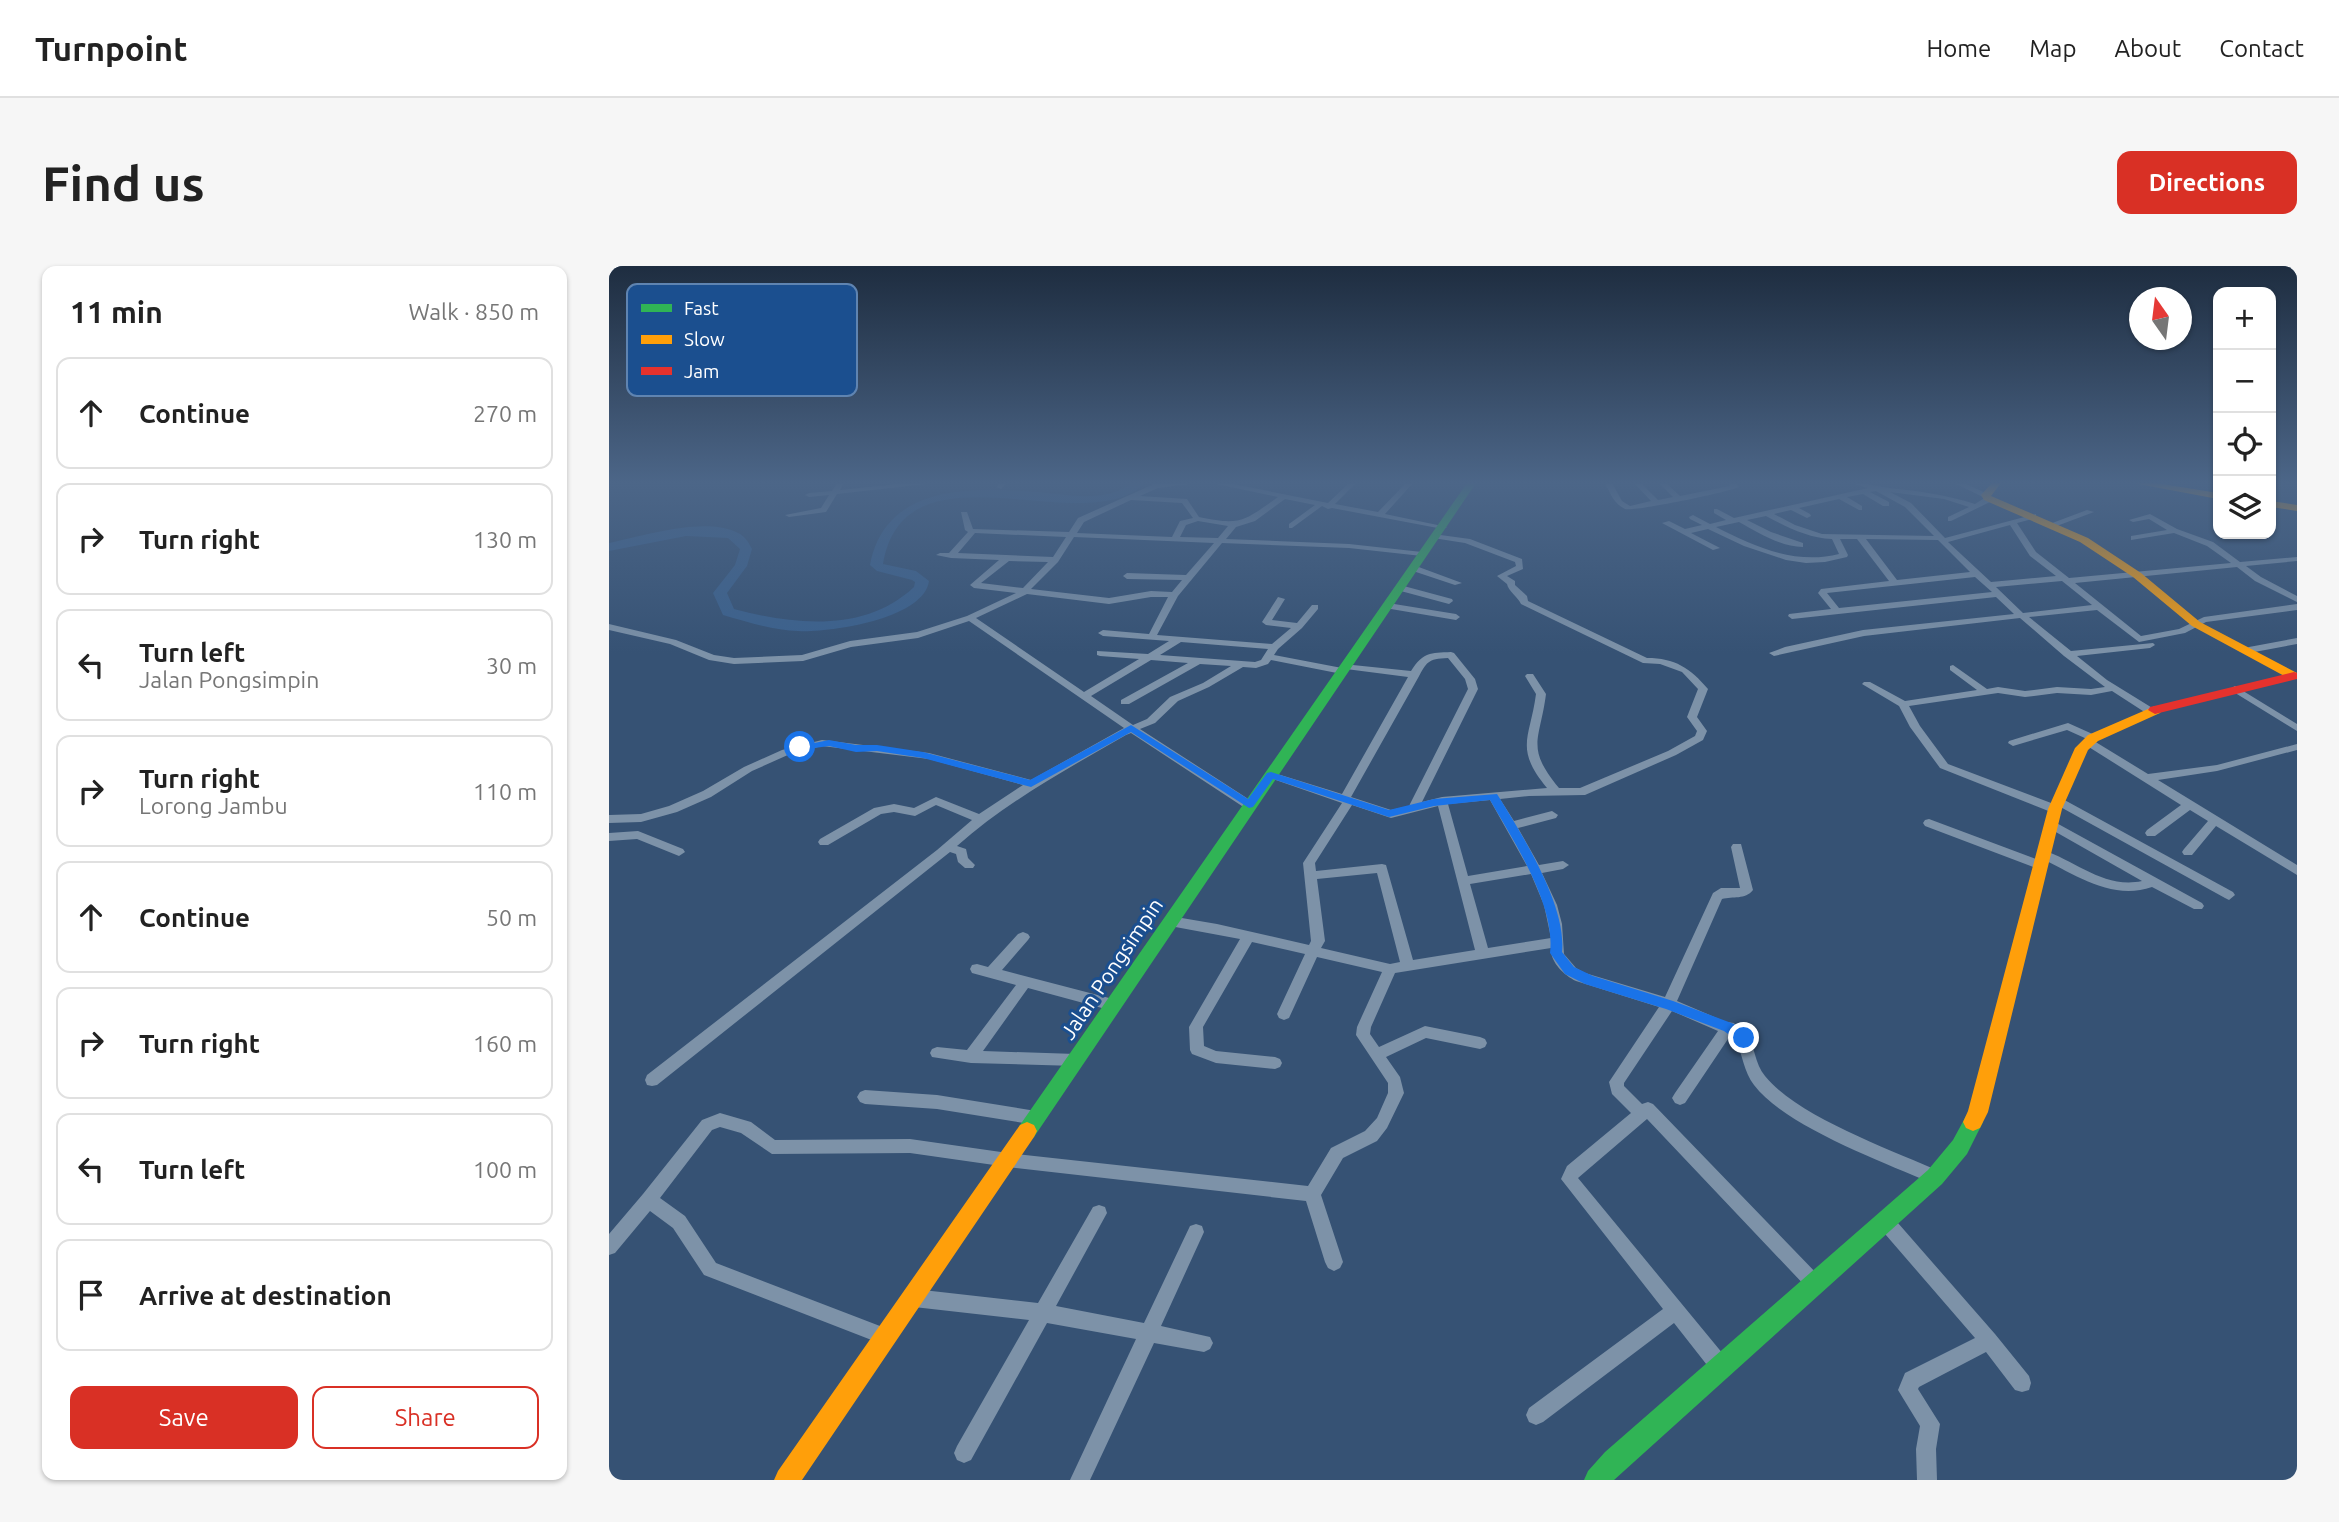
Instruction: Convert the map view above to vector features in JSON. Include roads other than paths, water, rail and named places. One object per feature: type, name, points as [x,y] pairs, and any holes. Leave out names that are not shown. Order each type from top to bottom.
[{"type":"street","points":[[951,556],[965,540]]},
{"type":"street","points":[[609,627],[673,642],[716,659],[777,660],[822,655],[850,644],[913,636],[969,618],[1024,592],[1055,560],[1068,540]]},
{"type":"street","points":[[1211,540],[1428,547],[1467,541],[1519,561],[1520,567],[1501,576],[1512,583],[1511,586],[1524,598],[1524,602],[1646,661],[1661,661],[1687,671],[1702,685],[1703,694],[1694,706],[1692,717],[1702,731],[1696,741],[1581,792],[1442,801],[1389,814],[1271,775]]},
{"type":"street","points":[[1152,636],[1174,595],[1219,540]]},
{"type":"street","points":[[1416,540],[1428,547],[1458,583]]},
{"type":"street","name":"Jalan Pongsimpin","points":[[787,1480],[1433,540]]},
{"type":"street","points":[[1699,540],[1716,548]]},
{"type":"street","points":[[1741,540],[1801,561],[1844,555],[1837,540]]},
{"type":"street","points":[[1784,540],[1800,545]]},
{"type":"street","points":[[1862,540],[1894,582]]},
{"type":"street","points":[[1941,540],[1997,594],[2067,654],[2150,711]]},
{"type":"street","points":[[2024,540],[2033,554],[2139,639],[2182,631],[2207,619],[2297,607]]},
{"type":"street","points":[[2083,540],[2137,575],[2196,624],[2295,676]]},
{"type":"street","points":[[2202,540],[2257,579],[2297,599]]},
{"type":"street","points":[[1379,543],[1428,547]]},
{"type":"street","points":[[940,555],[1055,560]]},
{"type":"street","points":[[1007,558],[974,585],[1109,601],[1151,594],[1174,595]]},
{"type":"street","points":[[1988,585],[2137,575],[2297,559]]},
{"type":"street","points":[[1837,611],[1822,593],[1824,591],[1976,574]]},
{"type":"street","points":[[1127,576],[1187,578]]},
{"type":"street","points":[[1400,588],[1449,601]]},
{"type":"street","points":[[1792,616],[1997,594]]},
{"type":"street","points":[[1281,599],[1266,621],[1299,626]]},
{"type":"street","points":[[1388,606],[1456,617]]},
{"type":"street","points":[[1100,653],[1238,666],[1259,665],[1268,657],[1274,646],[1299,626],[1315,607]]},
{"type":"street","points":[[1774,653],[1804,645],[1850,639],[1863,633],[2097,607]]},
{"type":"street","points":[[969,618],[1249,805]]},
{"type":"street","points":[[1103,632],[1274,646]]},
{"type":"street","points":[[1084,696],[1181,638]]},
{"type":"street","points":[[2067,654],[2152,645],[2145,639]]},
{"type":"street","points":[[2249,650],[2297,641]]},
{"type":"street","points":[[1284,1014],[1318,938],[1309,876],[1312,856],[1347,800],[1426,658],[1449,655],[1455,658],[1473,686],[1415,807]]},
{"type":"street","points":[[1268,657],[1416,675]]},
{"type":"street","points":[[1125,702],[1199,661]]},
{"type":"street","points":[[652,1080],[980,819],[1031,784],[1131,728],[1157,718],[1173,700],[1214,682],[1238,666]]},
{"type":"street","points":[[1953,668],[1984,691]]},
{"type":"street","points":[[1530,676],[1541,694],[1531,755],[1535,768],[1556,792]]},
{"type":"street","points":[[1597,1480],[1614,1461],[1935,1177],[1961,1147],[1978,1112],[2055,811],[2082,748],[2090,740],[2150,711],[2295,676]]},
{"type":"street","points":[[1867,684],[1903,704],[1915,727],[1944,766],[2055,811],[2229,895]]},
{"type":"street","points":[[1903,704],[1984,691],[2004,690],[2025,694],[2057,690],[2091,692],[2113,688]]},
{"type":"street","points":[[1149,689],[1173,700]]},
{"type":"street","points":[[2235,689],[2297,729]]},
{"type":"street","points":[[2013,743],[2068,726],[2297,871]]},
{"type":"street","points":[[609,819],[651,816],[673,809],[707,794],[748,769],[793,750],[823,743],[929,756],[1031,784]]},
{"type":"street","points":[[2148,778],[2217,768],[2297,747]]},
{"type":"street","points":[[1493,796],[1535,869],[1548,901],[1558,942],[1557,955],[1576,975],[1669,1004],[1729,1027],[1742,1035],[1754,1072],[1762,1084],[1781,1101],[1805,1116],[1935,1177]]},
{"type":"street","points":[[824,842],[878,811],[894,808],[915,812],[936,801],[980,819]]},
{"type":"street","points":[[1442,801],[1483,954]]},
{"type":"street","points":[[2151,833],[2190,804]]},
{"type":"street","points":[[2055,811],[2153,882],[2198,906]]},
{"type":"street","points":[[1510,825],[1552,815]]},
{"type":"street","points":[[614,836],[630,819]]},
{"type":"street","points":[[2188,852],[2215,820]]},
{"type":"street","points":[[1929,823],[2118,887],[2137,889],[2153,882]]},
{"type":"street","points":[[614,836],[638,835],[679,852]]},
{"type":"street","points":[[948,847],[962,852],[962,859],[969,865]]},
{"type":"street","points":[[1641,1113],[1617,1089],[1616,1082],[1669,1004],[1717,896],[1724,892],[1741,893],[1747,890],[1737,847]]},
{"type":"street","points":[[1463,881],[1563,865]]},
{"type":"street","points":[[1309,876],[1383,869],[1408,966]]},
{"type":"street","points":[[1170,922],[1249,936],[1389,969],[1558,942]]},
{"type":"street","points":[[1249,936],[1196,1027],[1197,1049],[1216,1057],[1275,1063]]},
{"type":"street","points":[[1023,937],[984,971],[1113,1005]]},
{"type":"street","points":[[1334,1262],[1312,1194],[1335,1155],[1371,1136],[1392,1105],[1397,1086],[1364,1039],[1363,1031],[1389,969]]},
{"type":"street","points":[[971,1057],[1025,982]]},
{"type":"street","points":[[1680,1098],[1729,1027]]},
{"type":"street","points":[[1376,1055],[1425,1032],[1480,1043]]},
{"type":"street","points":[[937,1053],[971,1057],[1076,1060]]},
{"type":"street","points":[[865,1097],[937,1102],[1036,1118]]},
{"type":"street","points":[[1721,1367],[1568,1178],[1641,1113],[1649,1110],[1815,1284]]},
{"type":"street","points":[[609,1247],[704,1129],[711,1122],[720,1119],[745,1127],[772,1147],[910,1146],[1008,1160],[1312,1194]]},
{"type":"street","points":[[649,1200],[679,1222],[710,1269],[887,1337]]},
{"type":"street","points":[[964,1453],[1099,1213]]},
{"type":"street","points":[[1885,1220],[1989,1340],[2022,1383]]},
{"type":"street","points":[[1080,1480],[1196,1233]]},
{"type":"street","points":[[914,1298],[1043,1313],[1204,1343]]},
{"type":"street","points":[[1536,1415],[1676,1311]]},
{"type":"street","points":[[1927,1480],[1926,1449],[1930,1424],[1907,1386],[1912,1380],[1989,1340]]},
{"type":"waterway","points":[[609,547],[641,540]]},
{"type":"waterway","points":[[739,540],[746,549],[741,566],[720,593],[728,612],[796,627],[828,626],[863,620],[897,607],[921,588],[922,581],[917,577],[876,565],[883,540]]}]
